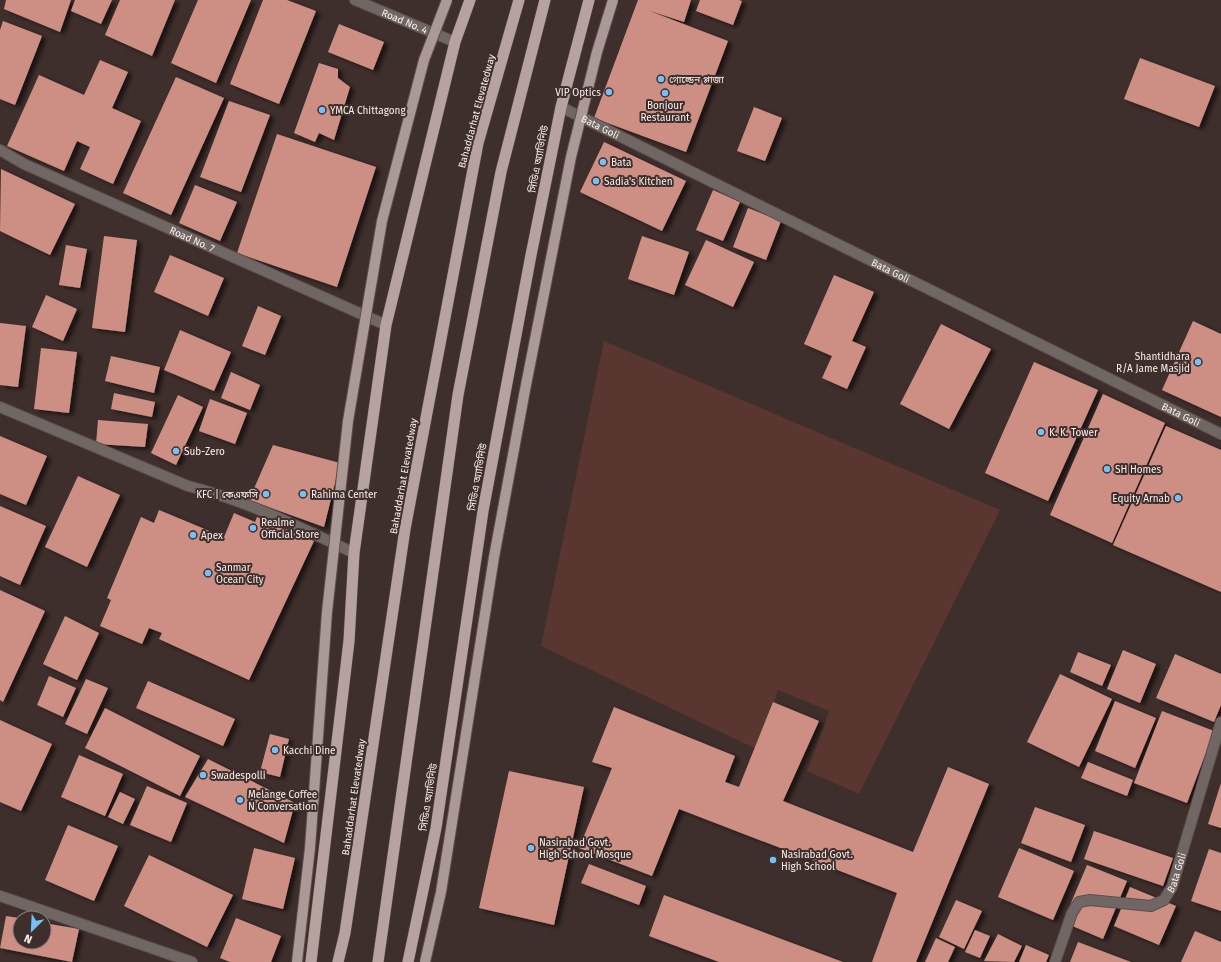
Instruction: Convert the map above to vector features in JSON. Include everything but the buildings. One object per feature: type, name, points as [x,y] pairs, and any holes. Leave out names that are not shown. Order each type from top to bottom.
[{"type":"highway","points":[[311,962],[349,642],[354,553],[386,325],[455,42],[470,0]]},
{"type":"highway","name":"Bahaddarhat Elevatedway","points":[[338,962],[345,933],[405,529],[434,370],[478,143],[519,0]]},
{"type":"highway","points":[[378,962],[458,394],[501,172],[545,0]]},
{"type":"highway","name":"সিডিএ অ্যাভিনিউ","points":[[408,962],[436,828],[483,511],[531,255],[561,107],[589,0]]},
{"type":"main road","points":[[297,962],[310,848],[327,612],[348,421],[382,221],[424,60],[447,0]]},
{"type":"main road","points":[[425,962],[441,892],[494,557],[530,366],[571,157],[597,52],[613,0]]},
{"type":"street","name":"Road No. 4","points":[[354,0],[455,42]]},
{"type":"street","name":"Bata Goli","points":[[561,107],[1221,434]]},
{"type":"street","name":"Road No. 7","points":[[0,150],[24,164],[386,325]]},
{"type":"street","points":[[0,407],[188,486],[218,494],[278,516],[354,553]]},
{"type":"street","name":"Bata Goli","points":[[1055,962],[1072,913],[1079,902],[1090,900],[1151,906],[1164,900],[1172,887],[1221,722]]},
{"type":"street","points":[[0,896],[192,962]]},
{"type":"shaded area","points":[[604,341],[1000,510],[859,794],[807,771],[829,711],[778,690],[756,749],[541,646]]},
{"type":"place","name":"গোল্ডেন প্লাজা","points":[[661,79]]},
{"type":"place","name":"VIP Optics","points":[[609,92]]},
{"type":"place","name":"Bonjour Restaurant","points":[[665,93]]},
{"type":"place","name":"YMCA Chittagong","points":[[322,110]]},
{"type":"place","name":"Bata","points":[[603,162]]},
{"type":"place","name":"Sadia's Kitchen","points":[[596,181]]},
{"type":"place","name":"Shantidhara R/A Jame Masjid","points":[[1198,362]]},
{"type":"place","name":"K. K. Tower","points":[[1041,432]]},
{"type":"place","name":"Sub-Zero","points":[[176,451]]},
{"type":"place","name":"SH Homes","points":[[1107,469]]},
{"type":"place","name":"KFC | কেএফসি","points":[[266,494]]},
{"type":"place","name":"Rahima Center","points":[[303,494]]},
{"type":"place","name":"Equity Arnab","points":[[1178,498]]},
{"type":"place","name":"Realme Official Store","points":[[253,528]]},
{"type":"place","name":"Apex","points":[[193,535]]},
{"type":"place","name":"Sanmar Ocean City","points":[[208,573]]},
{"type":"place","name":"Kacchi Dine","points":[[275,750]]},
{"type":"place","name":"Swadespolli","points":[[203,775]]},
{"type":"place","name":"Melange Coffee N Conversation","points":[[240,800]]},
{"type":"place","name":"Nasirabad Govt. High School Mosque","points":[[531,848]]},
{"type":"place","name":"Nasirabad Govt. High School","points":[[773,860]]}]
